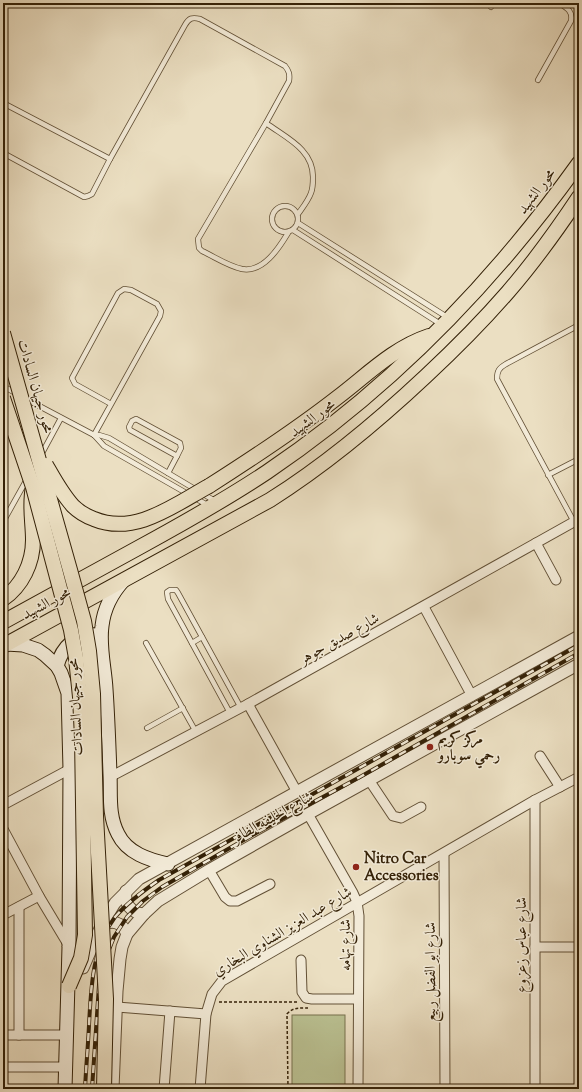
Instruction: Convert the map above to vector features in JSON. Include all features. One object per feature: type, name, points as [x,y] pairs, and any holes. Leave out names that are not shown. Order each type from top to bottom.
[{"type":"main road","name":"محور الشهيد","points":[[3,622],[215,505],[267,472],[326,430],[382,384],[443,326],[485,282],[524,235],[579,163]]},
{"type":"main road","name":"محور الشهيد","points":[[5,645],[270,500],[311,473],[365,432],[458,346],[494,308],[550,239],[579,197]]},
{"type":"main road","points":[[36,448],[64,495],[74,507],[86,516],[112,524],[125,524],[151,518],[210,486],[299,426],[393,353],[443,326]]},
{"type":"main road","name":"محور جيهان السادات","points":[[3,333],[84,621],[89,651],[93,694],[96,816],[106,999],[104,1089]]},
{"type":"main road","name":"محور جيهان السادات","points":[[3,398],[33,487],[71,630],[76,658],[82,738],[85,935],[81,958],[69,993]]},
{"type":"main road","points":[[3,599],[22,579],[30,563],[33,547],[30,506],[33,487]]},
{"type":"main road","points":[[124,580],[107,605],[101,635],[106,688],[110,806],[118,835],[127,846],[139,855],[168,864]]},
{"type":"main road","points":[[57,666],[61,654],[75,639],[88,635],[101,635]]},
{"type":"main road","points":[[5,645],[23,645],[38,650],[45,655],[57,666],[64,679],[68,693],[70,769],[69,993],[65,1089]]},
{"type":"street","name":"شارع صديق جوهر","points":[[110,777],[244,706],[577,521]]},
{"type":"street","points":[[536,543],[556,580]]},
{"type":"street","points":[[424,607],[472,696]]},
{"type":"street","name":"شارع الخليفه الظافر","points":[[69,993],[101,926],[115,903],[139,879],[579,636]]},
{"type":"street","name":"شارع الخليفه الظافر","points":[[113,1089],[120,959],[122,947],[127,934],[144,914],[158,901],[209,870],[308,814],[579,664]]},
{"type":"street","points":[[244,706],[297,792]]},
{"type":"street","points":[[540,756],[560,787]]},
{"type":"street","points":[[3,805],[70,769]]},
{"type":"street","name":"شارع عبد العزيز الشناوي البخاري","points":[[200,1089],[206,1014],[212,994],[222,981],[535,800],[579,777]]},
{"type":"street","points":[[369,780],[390,814],[393,816],[401,818],[421,807]]},
{"type":"street","name":"شارع عباس زعزوع","points":[[535,800],[535,1089]]},
{"type":"street","name":"شارع تهامه","points":[[308,814],[357,902],[359,916],[358,1089]]},
{"type":"street","points":[[3,829],[39,896],[69,947]]},
{"type":"street","name":"شارع ابو الفضل ربيع","points":[[444,854],[445,1089]]},
{"type":"street","points":[[209,870],[225,897],[230,901],[237,901],[270,884]]},
{"type":"street","points":[[126,891],[126,900],[130,908],[137,913],[144,914]]},
{"type":"street","points":[[3,915],[39,896]]},
{"type":"street","points":[[18,907],[19,1035]]},
{"type":"street","points":[[101,926],[109,922],[119,924],[127,934]]},
{"type":"street","points":[[535,947],[579,947]]},
{"type":"street","points":[[301,960],[302,992],[309,1004],[358,999]]},
{"type":"street","points":[[117,1007],[206,1014]]},
{"type":"street","points":[[164,1089],[170,1011]]},
{"type":"street","points":[[3,1035],[67,1035]]},
{"type":"street","points":[[3,1067],[66,1067]]},
{"type":"lane","points":[[538,80],[571,21],[571,12],[559,3]]},
{"type":"lane","points":[[3,153],[84,197],[92,194],[185,24],[188,20],[194,18],[200,19],[285,66],[290,75],[289,80],[266,123],[198,239],[198,244],[202,251],[236,267],[250,269],[256,267],[271,257],[288,233],[293,230],[298,223],[298,214],[312,192],[314,184],[313,171],[306,153],[266,123]]},
{"type":"lane","points":[[3,103],[110,159]]},
{"type":"lane","points":[[288,233],[276,229],[272,218],[274,213],[278,208],[289,206],[298,214]]},
{"type":"lane","points":[[298,223],[443,326]]},
{"type":"lane","points":[[293,230],[443,326]]},
{"type":"lane","points":[[94,435],[160,316],[161,311],[157,304],[127,289],[121,290],[118,293],[72,378],[75,384],[111,404]]},
{"type":"lane","points":[[577,521],[548,475],[499,385],[497,373],[500,367],[579,325]]},
{"type":"lane","points":[[3,386],[94,435],[104,446],[215,505]]},
{"type":"lane","points":[[3,522],[61,418]]},
{"type":"lane","points":[[168,473],[177,456],[181,448],[180,443],[138,420],[134,419],[132,421],[129,427],[130,430],[177,456]]},
{"type":"lane","points":[[94,435],[109,438],[168,473],[215,505]]},
{"type":"lane","points":[[548,475],[579,459]]},
{"type":"lane","points":[[230,713],[168,598],[168,592],[170,590],[176,590],[178,593],[202,637],[244,706]]},
{"type":"lane","points":[[192,643],[202,637]]},
{"type":"lane","points":[[146,643],[196,732]]},
{"type":"lane","points":[[147,728],[183,708]]},
{"type":"path","points":[[209,1002],[294,1002],[309,1004]]},
{"type":"path","points":[[288,1089],[287,1014],[290,1010],[309,1004]]},
{"type":"green space","points":[[292,1015],[345,1015],[345,1089],[292,1089]]},
{"type":"railway","points":[[85,1089],[92,983],[97,955],[107,929],[115,917],[130,902],[159,880],[579,645]]},
{"type":"railway","points":[[92,1089],[99,985],[106,957],[114,937],[127,917],[143,901],[162,887],[256,833],[360,777],[579,653]]},
{"type":"place","name":"مركز كريم رحمي سوبارو","points":[[430,747]]},
{"type":"place","name":"Nitro Car Accessories","points":[[356,867]]}]
